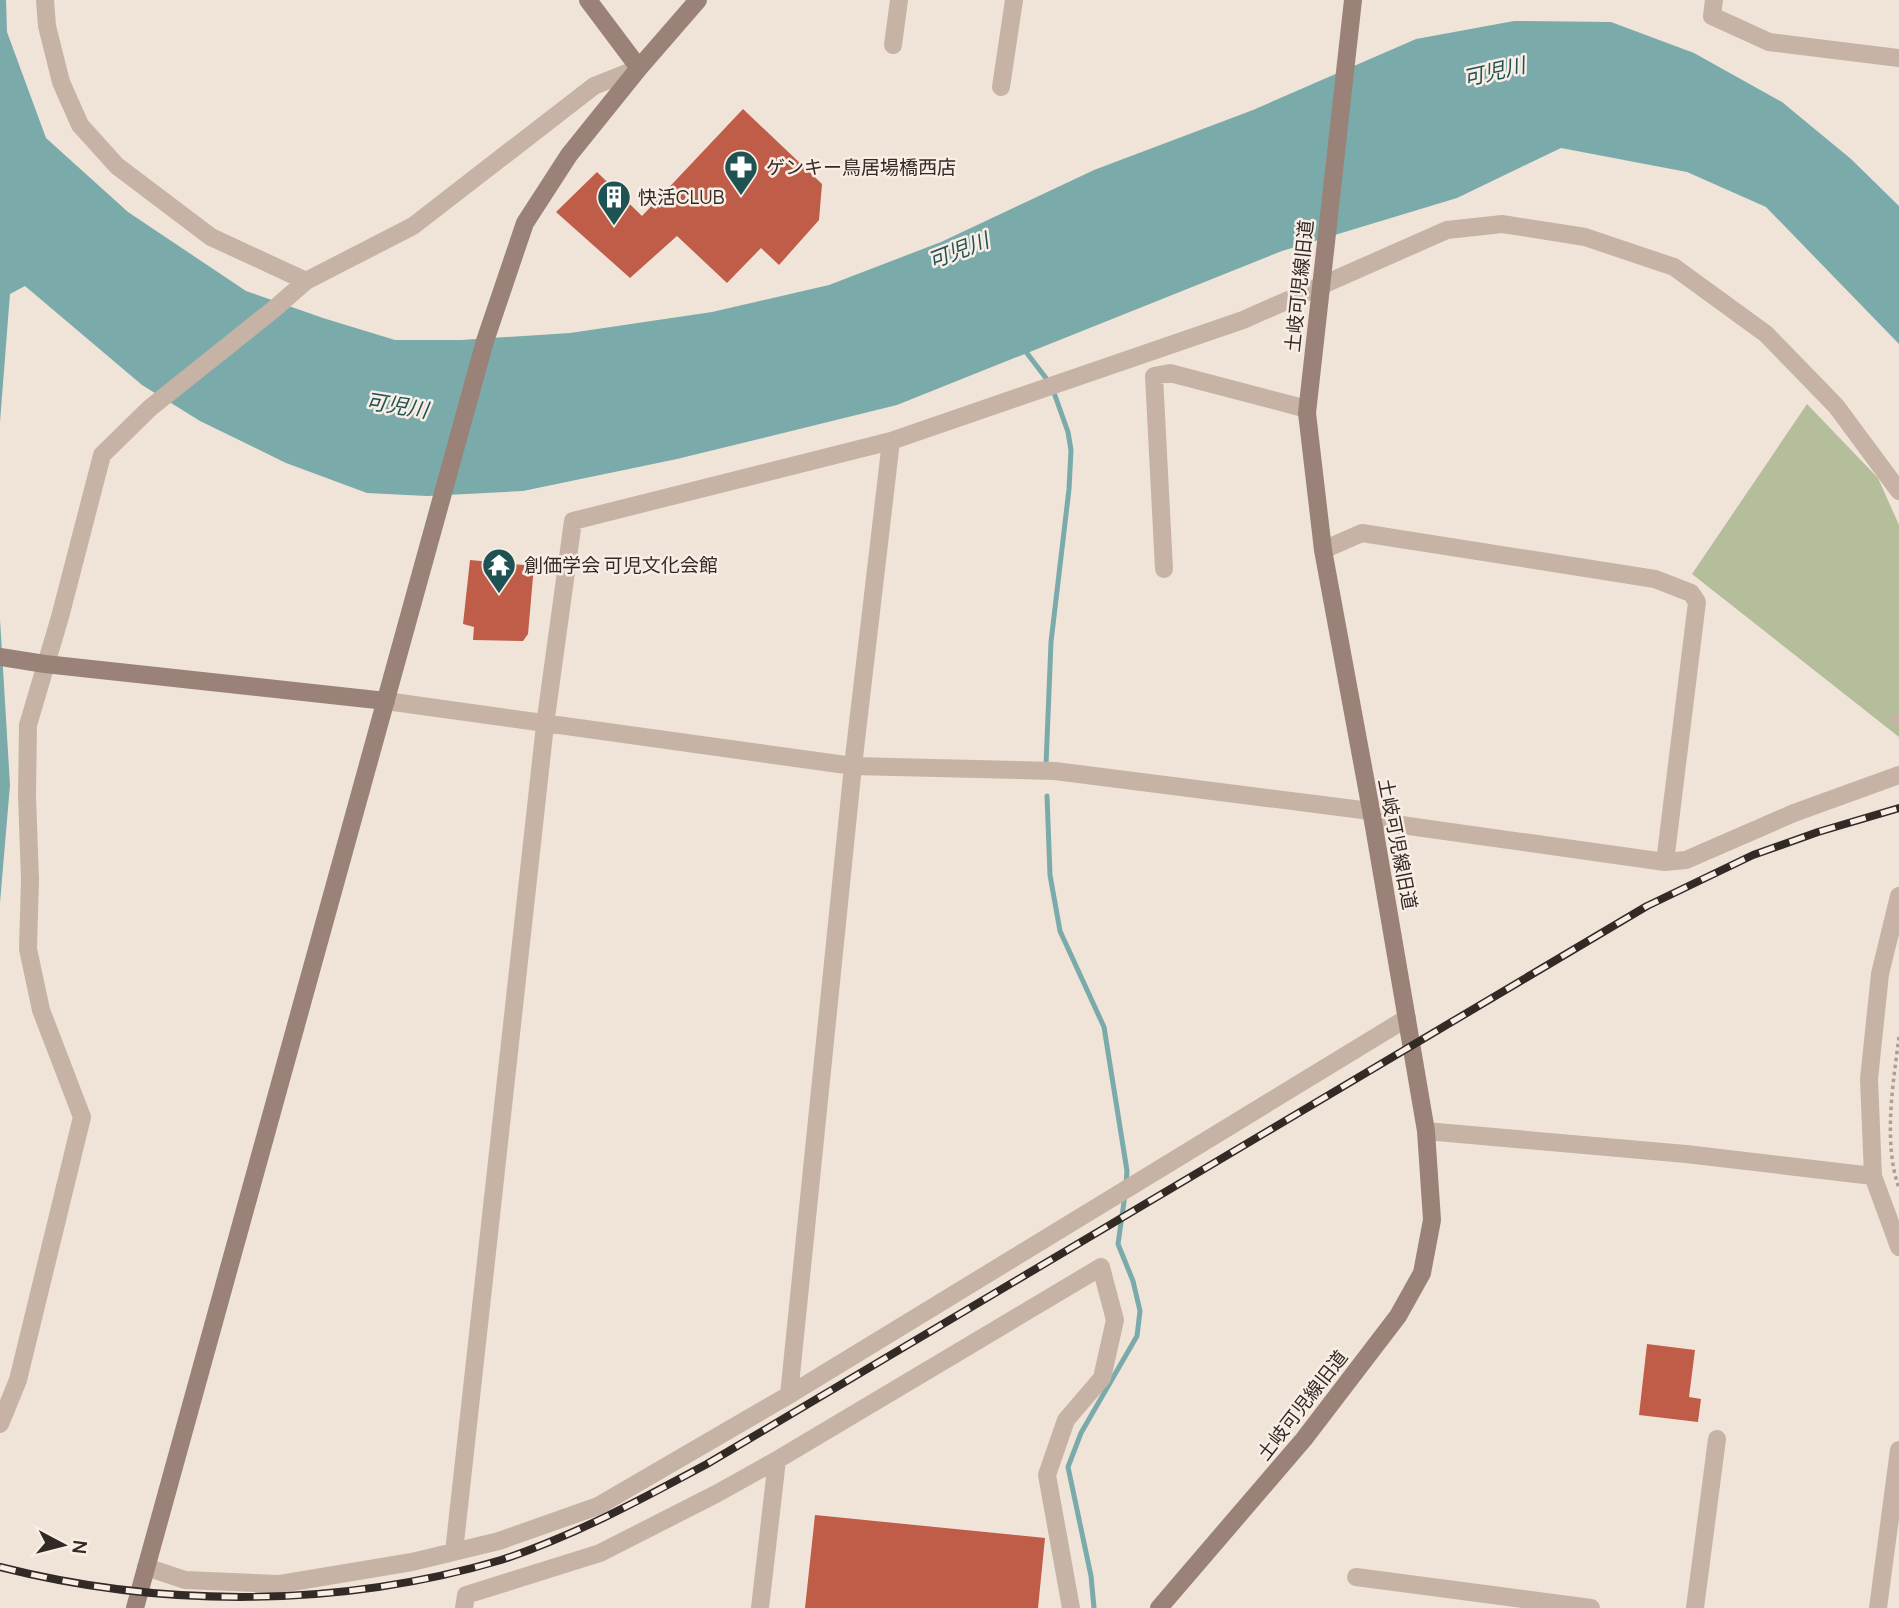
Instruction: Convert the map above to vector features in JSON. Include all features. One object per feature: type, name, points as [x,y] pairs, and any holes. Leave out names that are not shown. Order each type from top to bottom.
[{"type":"street","points":[[45,0],[47,26],[61,82],[79,125],[117,166],[211,237],[306,281]]},
{"type":"street","points":[[588,0],[639,68]]},
{"type":"street","points":[[135,1608],[485,341],[525,223],[569,155],[698,0]]},
{"type":"street","points":[[893,45],[899,0]]},
{"type":"street","points":[[1001,87],[1014,0]]},
{"type":"street","points":[[1714,0],[1712,16],[1769,42],[1899,58]]},
{"type":"street","name":"土岐可児線旧道","points":[[1159,1608],[1304,1439],[1398,1316],[1422,1273],[1432,1220],[1426,1131],[1323,550],[1307,410],[1353,4]]},
{"type":"street","points":[[0,1424],[18,1380],[82,1117],[41,1010],[28,949],[28,725],[60,617],[102,455],[150,408],[306,281],[413,226],[594,86],[639,68]]},
{"type":"street","points":[[454,1552],[545,725],[573,521],[891,441],[1243,320],[1447,230],[1502,224],[1585,237],[1674,267],[1766,334],[1836,406],[1899,491]]},
{"type":"street","points":[[1164,569],[1154,376],[1170,373],[1307,410]]},
{"type":"street","points":[[789,1395],[853,766],[891,441]]},
{"type":"street","points":[[1323,550],[1362,533],[1655,579],[1691,593],[1696,602],[1665,862]]},
{"type":"street","points":[[0,657],[386,701],[853,766],[1055,771],[1372,816],[1665,862],[1686,860],[1794,813],[1899,775]]},
{"type":"street","points":[[1899,896],[1880,974],[1869,1079],[1873,1176],[1899,1247]]},
{"type":"street","points":[[146,1567],[185,1580],[280,1584],[412,1562],[499,1541],[598,1506],[789,1395],[1407,1018]]},
{"type":"street","points":[[1426,1131],[1686,1154],[1873,1176]]},
{"type":"street","points":[[464,1608],[466,1595],[600,1553],[716,1494],[1101,1267],[1115,1320],[1102,1378],[1066,1420],[1047,1475],[1071,1608]]},
{"type":"street","points":[[1695,1608],[1717,1439]]},
{"type":"street","points":[[1878,1608],[1899,1450]]},
{"type":"street","points":[[760,1608],[777,1460]]},
{"type":"street","points":[[1356,1577],[1471,1600],[1591,1608]]},
{"type":"path","points":[[1899,1037],[1890,1105],[1895,1175],[1899,1188]]},
{"type":"green space","points":[[1807,404],[1878,478],[1899,525],[1899,737],[1692,574]]},
{"type":"water","name":"可児川","points":[[0,0],[6,0],[7,32],[46,138],[128,212],[246,291],[395,340],[461,340],[570,333],[712,312],[829,285],[941,242],[1094,170],[1253,110],[1416,39],[1514,21],[1611,22],[1694,53],[1782,102],[1851,159],[1899,206],[1899,344],[1766,207],[1687,172],[1561,148],[1457,198],[1282,251],[897,405],[677,459],[523,491],[427,496],[367,493],[286,463],[200,421],[142,385],[25,286],[10,294],[0,422]]},
{"type":"water","points":[[0,619],[10,785],[0,903]]},
{"type":"building","name":"ゲンキー鳥居場橋西店","points":[[743,109],[822,184],[819,220],[779,265],[761,248],[727,283],[677,236],[630,278],[556,212],[597,172],[642,216]]},
{"type":"building","name":"創価学会 可児文化会館","points":[[470,560],[534,566],[528,634],[523,641],[473,640],[474,627],[463,624]]},
{"type":"building","points":[[1647,1344],[1695,1350],[1689,1397],[1701,1399],[1698,1422],[1639,1415]]},
{"type":"building","points":[[815,1515],[1045,1538],[1038,1608],[805,1608]]},
{"type":"waterway","points":[[1023,348],[1049,382]]},
{"type":"waterway","points":[[1046,765],[1051,642],[1071,450],[1068,432],[1053,390]]},
{"type":"waterway","points":[[1047,796],[1050,875],[1060,931],[1104,1027],[1127,1171],[1126,1185]]},
{"type":"waterway","points":[[1094,1608],[1091,1576],[1068,1467],[1081,1433],[1137,1336],[1140,1311],[1133,1281],[1118,1244],[1125,1195]]},
{"type":"railway","points":[[0,1567],[124,1590],[251,1597],[314,1594],[378,1587],[440,1576],[501,1560],[555,1540],[632,1504],[707,1464],[1647,906],[1753,855],[1899,808]]},
{"type":"place","name":"ゲンキー鳥居場橋西店","points":[[741,197]]},
{"type":"place","name":"快活CLUB","points":[[614,227]]},
{"type":"place","name":"創価学会 可児文化会館","points":[[499,595]]}]
